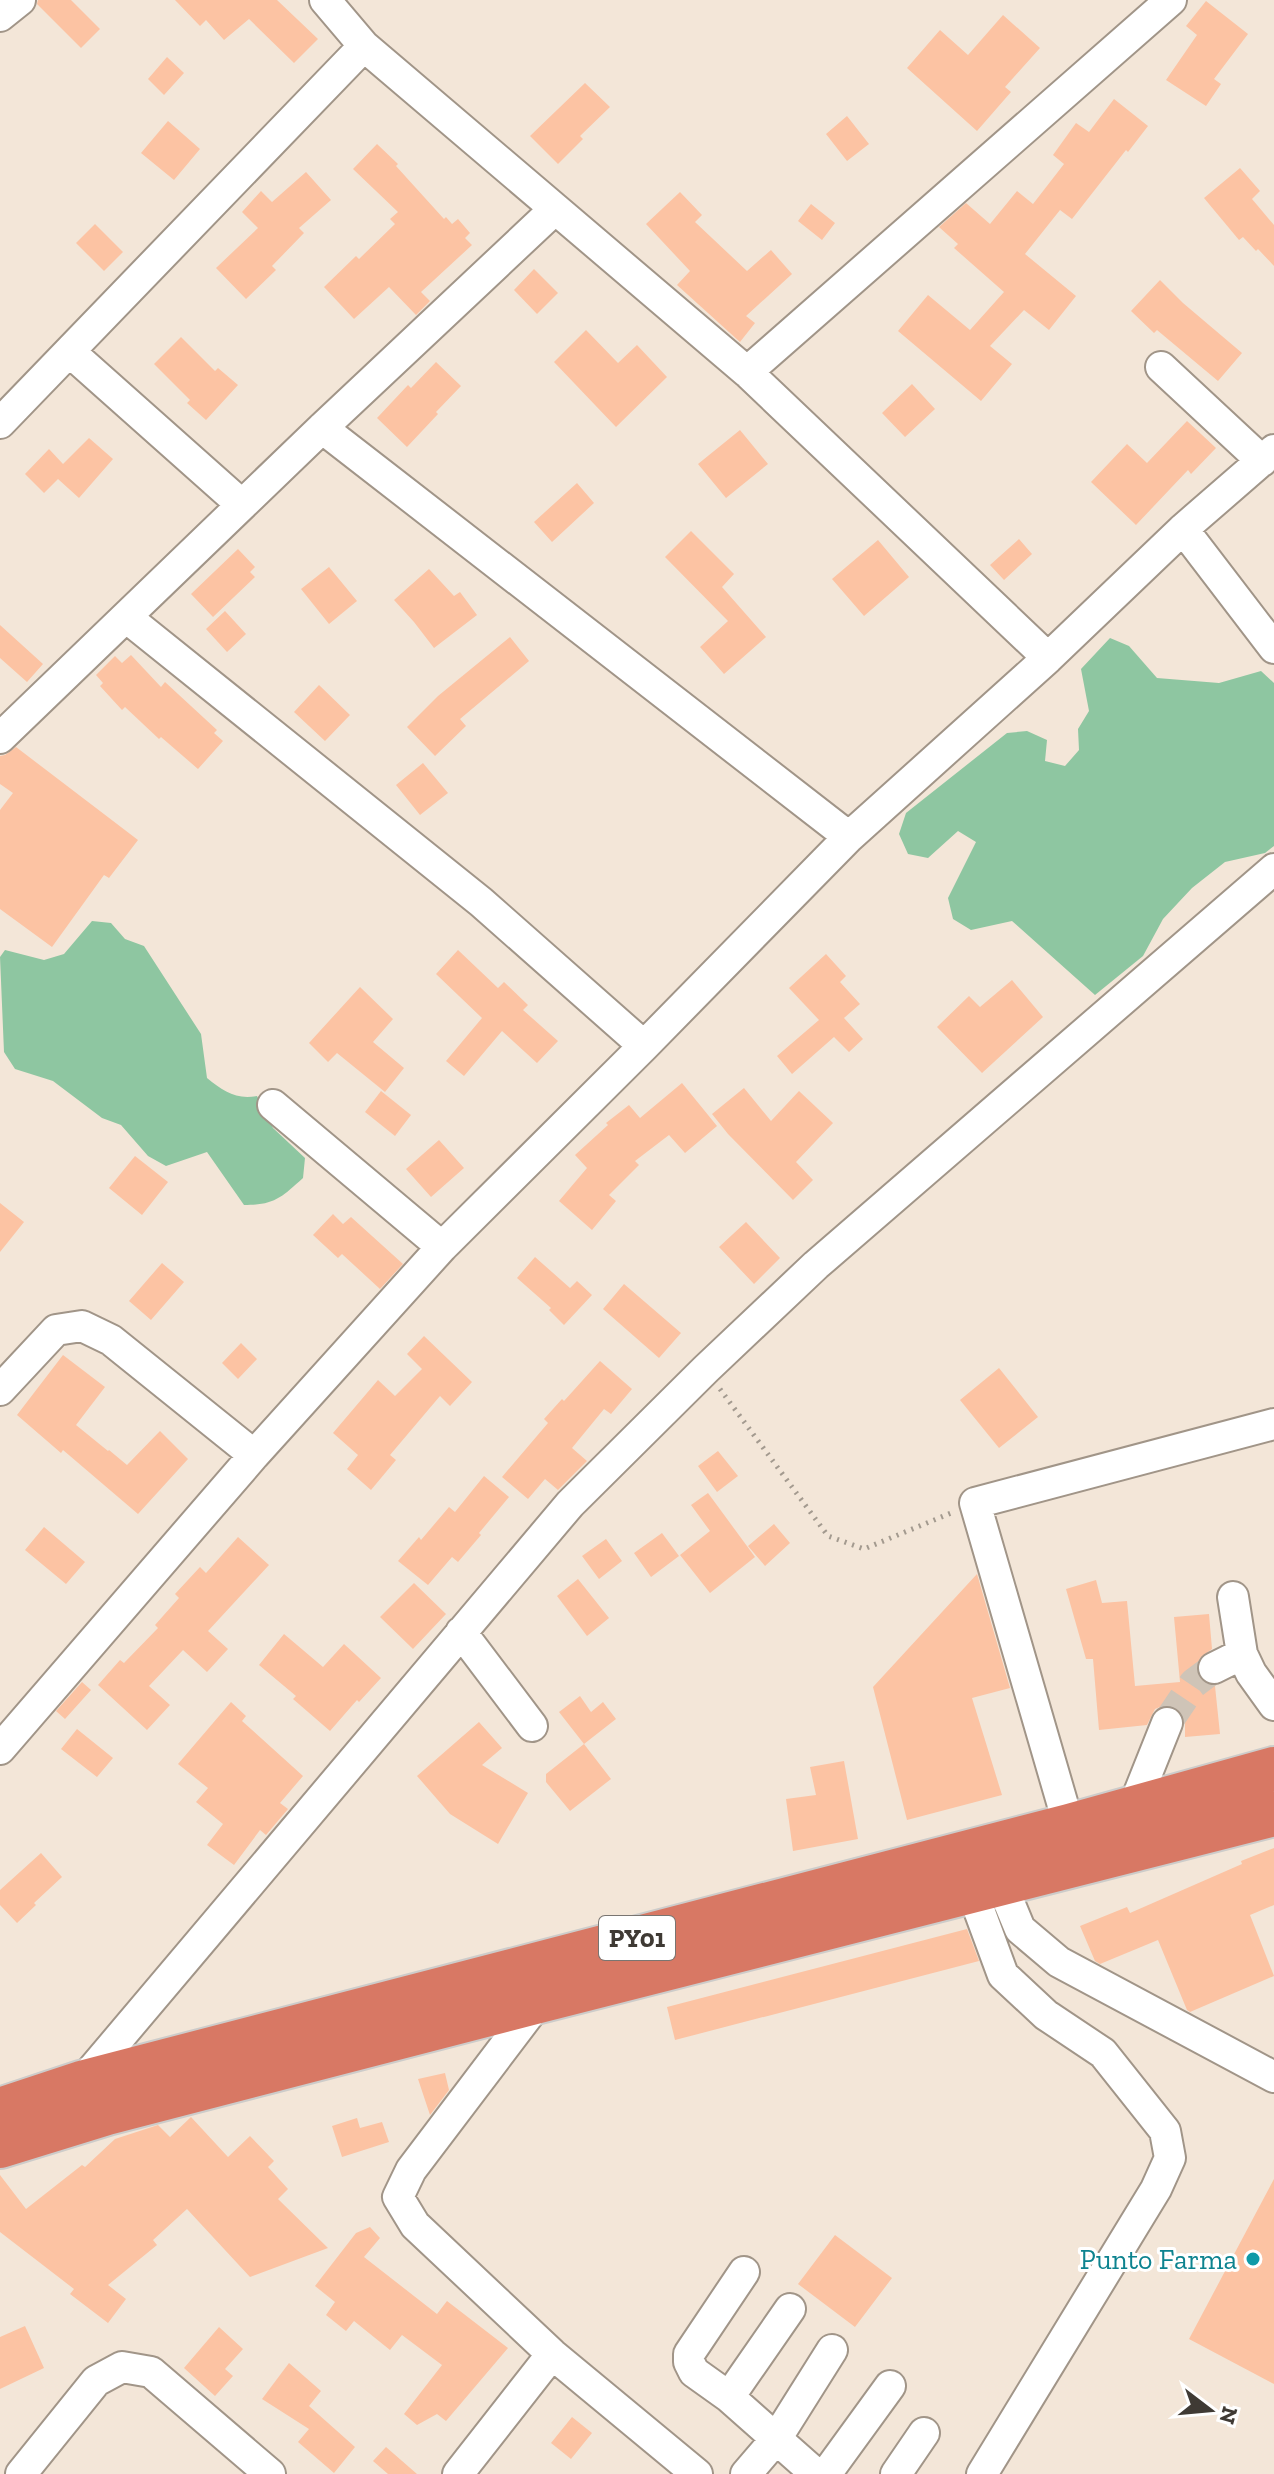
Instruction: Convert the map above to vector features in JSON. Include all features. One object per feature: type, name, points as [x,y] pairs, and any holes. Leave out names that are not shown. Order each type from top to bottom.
[{"type":"highway","name":"PY01","points":[[0,2110],[81,2083],[1069,1826],[1274,1769]]},
{"type":"highway","name":"PY01","points":[[0,2146],[107,2113],[1274,1814]]},
{"type":"street","points":[[0,16],[20,0]]},
{"type":"street","points":[[325,0],[364,46],[747,372],[1048,658]]},
{"type":"street","points":[[747,372],[1171,0]]},
{"type":"street","points":[[0,423],[364,46]]},
{"type":"street","points":[[0,738],[555,209]]},
{"type":"street","points":[[70,352],[242,505]]},
{"type":"street","points":[[0,1749],[254,1455],[442,1247],[849,837],[1048,658],[1183,529],[1268,455],[1161,367]]},
{"type":"street","points":[[322,428],[849,837]]},
{"type":"street","points":[[1183,529],[1274,648]]},
{"type":"street","points":[[126,617],[481,902],[644,1046]]},
{"type":"street","points":[[81,2083],[570,1504],[827,1255],[1274,869]]},
{"type":"street","points":[[273,1105],[442,1247]]},
{"type":"street","points":[[0,1390],[56,1330],[82,1326],[111,1340],[254,1455]]},
{"type":"street","points":[[1069,1826],[975,1503],[1274,1424]]},
{"type":"street","points":[[1233,1597],[1242,1654],[1251,1673],[1274,1705]]},
{"type":"street","points":[[461,1632],[532,1726]]},
{"type":"street","points":[[1214,1668],[1242,1654]]},
{"type":"street","points":[[1133,1808],[1167,1723]]},
{"type":"street","points":[[987,1887],[1020,1929],[1059,1962],[1274,2077]]},
{"type":"street","points":[[982,2474],[1156,2189],[1170,2158],[1165,2131],[1103,2053],[1046,2015],[1003,1975],[987,1887]]},
{"type":"street","points":[[539,2001],[411,2170],[398,2197],[415,2225],[552,2354],[697,2474]]},
{"type":"street","points":[[744,2272],[689,2354],[689,2362],[694,2372],[729,2397],[816,2474]]},
{"type":"street","points":[[729,2397],[790,2309]]},
{"type":"street","points":[[746,2474],[776,2439],[832,2350]]},
{"type":"street","points":[[458,2474],[552,2354]]},
{"type":"street","points":[[21,2474],[96,2381],[122,2367],[151,2372],[270,2474]]},
{"type":"street","points":[[826,2474],[890,2386]]},
{"type":"street","points":[[896,2474],[924,2433]]},
{"type":"path","points":[[706,1369],[828,1536],[864,1549],[975,1503]]},
{"type":"green space","points":[[1110,638],[1129,646],[1157,678],[1219,683],[1261,671],[1274,683],[1274,846],[1265,853],[1225,862],[1192,888],[1163,919],[1143,956],[1095,995],[1012,921],[971,930],[953,919],[948,898],[976,842],[958,831],[928,858],[908,854],[899,834],[906,813],[1007,733],[1027,731],[1047,740],[1045,761],[1065,766],[1079,750],[1078,729],[1089,711],[1081,669]]},
{"type":"green space","points":[[92,921],[111,923],[125,939],[144,946],[201,1034],[207,1078],[230,1093],[243,1097],[257,1096],[273,1128],[305,1158],[303,1178],[283,1195],[263,1204],[244,1205],[207,1152],[166,1166],[148,1156],[121,1125],[102,1118],[53,1081],[15,1069],[4,1052],[0,957],[5,950],[44,960],[64,954]]},
{"type":"building","points":[[38,0],[71,0],[100,29],[81,48],[37,4]]},
{"type":"building","points":[[175,0],[277,0],[318,39],[294,63],[249,19],[224,40],[206,20],[200,26]]},
{"type":"building","points":[[1206,1],[1248,34],[1214,79],[1221,84],[1206,106],[1166,80],[1197,35],[1186,26]]},
{"type":"building","points":[[1003,15],[1040,48],[1005,87],[1011,92],[977,131],[907,68],[940,30],[968,55]]},
{"type":"building","points":[[167,57],[184,73],[164,95],[148,79]]},
{"type":"building","points":[[585,83],[610,107],[580,136],[583,139],[558,164],[530,136]]},
{"type":"building","points":[[1114,99],[1148,126],[1072,219],[1060,210],[1025,254],[1076,296],[1049,330],[1024,310],[990,346],[1012,364],[981,401],[898,331],[928,295],[970,330],[1004,292],[954,248],[958,244],[939,227],[966,203],[990,224],[1017,191],[1033,204],[1064,164],[1053,155],[1076,123],[1089,132]]},
{"type":"building","points":[[847,116],[869,144],[847,161],[826,134]]},
{"type":"building","points":[[168,121],[200,149],[174,180],[141,153]]},
{"type":"building","points":[[377,144],[444,219],[446,217],[452,224],[458,219],[470,233],[465,238],[472,245],[421,292],[430,301],[416,315],[389,287],[354,319],[324,287],[395,224],[390,219],[398,212],[353,169]]},
{"type":"building","points":[[1240,168],[1260,191],[1252,199],[1274,225],[1274,266],[1243,237],[1239,240],[1204,198]]},
{"type":"building","points":[[306,172],[331,200],[299,228],[304,233],[272,266],[276,270],[246,299],[216,268],[258,228],[242,212],[261,191],[272,202]]},
{"type":"building","points":[[680,192],[702,215],[695,222],[747,271],[771,250],[792,274],[746,316],[755,323],[740,342],[677,285],[690,271],[646,224]]},
{"type":"building","points":[[811,204],[835,223],[822,240],[798,221]]},
{"type":"building","points":[[95,224],[123,252],[104,271],[76,243]]},
{"type":"building","points":[[534,269],[558,293],[537,314],[514,290]]},
{"type":"building","points":[[1160,280],[1242,353],[1218,381],[1157,330],[1154,333],[1131,311]]},
{"type":"building","points":[[586,330],[618,363],[637,345],[667,377],[616,427],[554,362]]},
{"type":"building","points":[[181,337],[215,371],[218,368],[238,385],[206,420],[154,364]]},
{"type":"building","points":[[436,362],[461,386],[407,447],[377,418],[408,385],[411,388]]},
{"type":"building","points":[[912,384],[935,409],[905,437],[882,413]]},
{"type":"building","points":[[1187,421],[1216,448],[1191,474],[1188,470],[1136,525],[1091,482],[1127,444],[1147,463]]},
{"type":"building","points":[[740,430],[768,464],[726,498],[698,464]]},
{"type":"building","points":[[89,438],[113,459],[79,498],[58,479],[44,493],[25,474],[49,449],[63,464]]},
{"type":"building","points":[[577,483],[594,503],[552,542],[534,522]]},
{"type":"building","points":[[691,531],[734,574],[722,587],[766,637],[724,674],[700,647],[728,621],[665,557]]},
{"type":"building","points":[[1019,539],[1032,554],[1004,580],[990,565]]},
{"type":"building","points":[[878,540],[909,577],[864,616],[832,579]]},
{"type":"building","points":[[238,549],[255,567],[250,572],[255,577],[213,617],[191,594]]},
{"type":"building","points":[[329,567],[357,601],[329,624],[301,589]]},
{"type":"building","points":[[429,569],[454,596],[460,592],[477,615],[434,648],[394,600]]},
{"type":"building","points":[[225,611],[246,634],[227,652],[206,629]]},
{"type":"building","points":[[0,625],[43,664],[27,682],[0,658]]},
{"type":"building","points":[[510,637],[529,661],[460,719],[466,726],[435,756],[407,727],[438,696]]},
{"type":"building","points":[[131,655],[161,687],[165,682],[217,730],[214,733],[223,741],[198,769],[125,707],[122,710],[100,686],[103,683],[96,675],[115,656],[122,663]]},
{"type":"building","points":[[319,685],[350,715],[325,741],[294,712]]},
{"type":"building","points":[[16,747],[138,840],[109,878],[104,875],[52,947],[0,909],[0,810],[13,793],[0,784],[0,756]]},
{"type":"building","points":[[423,763],[448,793],[420,815],[396,785]]},
{"type":"building","points":[[458,950],[498,988],[504,982],[528,1005],[523,1010],[558,1041],[537,1063],[502,1031],[464,1076],[446,1061],[482,1018],[436,974]]},
{"type":"building","points":[[826,954],[846,976],[840,982],[860,1004],[844,1018],[863,1039],[849,1052],[834,1037],[792,1074],[777,1056],[819,1020],[789,988]]},
{"type":"building","points":[[1012,980],[1043,1017],[982,1073],[937,1027],[969,996],[980,1007]]},
{"type":"building","points":[[360,987],[393,1019],[373,1042],[404,1068],[385,1092],[337,1053],[328,1062],[309,1043]]},
{"type":"building","points":[[682,1083],[717,1126],[685,1153],[669,1135],[635,1161],[639,1165],[609,1195],[616,1201],[592,1230],[559,1201],[587,1168],[575,1155],[608,1125],[606,1123],[629,1105],[640,1118]]},
{"type":"building","points":[[744,1088],[771,1121],[799,1091],[833,1123],[796,1162],[813,1180],[793,1200],[712,1114]]},
{"type":"building","points":[[381,1091],[411,1115],[395,1136],[365,1112]]},
{"type":"building","points":[[439,1140],[464,1168],[431,1197],[406,1169]]},
{"type":"building","points":[[135,1156],[168,1182],[142,1215],[109,1188]]},
{"type":"building","points":[[0,1203],[24,1222],[0,1252]]},
{"type":"building","points":[[333,1214],[343,1224],[351,1217],[403,1264],[380,1289],[342,1254],[338,1258],[313,1235]]},
{"type":"building","points":[[746,1222],[780,1258],[754,1284],[719,1247]]},
{"type":"building","points":[[535,1257],[570,1288],[577,1281],[592,1295],[564,1325],[549,1310],[551,1308],[517,1278]]},
{"type":"building","points":[[162,1263],[184,1282],[151,1320],[129,1301]]},
{"type":"building","points":[[624,1284],[681,1333],[659,1358],[603,1309]]},
{"type":"building","points":[[424,1336],[472,1382],[450,1406],[440,1396],[390,1455],[396,1460],[371,1490],[347,1469],[358,1455],[333,1433],[378,1380],[395,1396],[422,1369],[407,1354]]},
{"type":"building","points":[[241,1343],[257,1359],[238,1379],[222,1363]]},
{"type":"building","points":[[63,1355],[105,1387],[76,1425],[127,1465],[160,1431],[188,1459],[138,1514],[17,1415]]},
{"type":"building","points":[[600,1361],[632,1389],[611,1414],[604,1409],[572,1448],[587,1461],[558,1490],[545,1479],[528,1499],[502,1477],[548,1423],[544,1419]]},
{"type":"building","points":[[999,1368],[1038,1417],[999,1448],[960,1400]]},
{"type":"building","points":[[718,1451],[738,1476],[717,1492],[698,1466]]},
{"type":"building","points":[[484,1476],[509,1497],[458,1562],[452,1557],[428,1585],[398,1561],[449,1507],[455,1512]]},
{"type":"building","points":[[708,1493],[755,1557],[710,1593],[680,1555],[710,1531],[691,1505]]},
{"type":"building","points":[[774,1524],[790,1543],[765,1566],[748,1546]]},
{"type":"building","points":[[44,1527],[85,1562],[66,1584],[25,1550]]},
{"type":"building","points":[[662,1533],[679,1556],[651,1577],[634,1553]]},
{"type":"building","points":[[238,1537],[269,1565],[208,1631],[228,1649],[207,1672],[183,1650],[149,1686],[170,1705],[147,1730],[98,1685],[120,1660],[124,1663],[158,1628],[155,1625],[179,1598],[175,1594],[200,1567],[206,1573]]},
{"type":"building","points":[[606,1539],[622,1561],[599,1579],[582,1556]]},
{"type":"building","points":[[977,1574],[1010,1688],[972,1698],[1002,1795],[907,1820],[873,1687]]},
{"type":"building","points":[[578,1579],[609,1618],[587,1636],[557,1596]]},
{"type":"building","points":[[1096,1580],[1102,1603],[1127,1601],[1135,1686],[1180,1682],[1174,1617],[1209,1614],[1212,1649],[1200,1658],[1196,1668],[1198,1677],[1215,1686],[1220,1734],[1185,1737],[1182,1713],[1165,1705],[1155,1709],[1147,1725],[1099,1730],[1093,1659],[1086,1659],[1066,1589]]},
{"type":"building","points":[[414,1583],[446,1614],[413,1649],[380,1617]]},
{"type":"building","points":[[284,1634],[323,1667],[344,1644],[381,1678],[330,1731],[293,1699],[296,1696],[259,1665]]},
{"type":"building","points":[[82,1682],[91,1690],[65,1719],[56,1711]]},
{"type":"building","points":[[580,1696],[591,1712],[603,1702],[616,1719],[584,1744],[559,1712]]},
{"type":"building","points":[[231,1702],[246,1716],[242,1721],[303,1776],[280,1803],[288,1809],[266,1835],[260,1830],[234,1865],[207,1845],[223,1824],[196,1802],[208,1788],[178,1764]]},
{"type":"building","points":[[479,1722],[502,1748],[482,1765],[528,1793],[498,1844],[450,1814],[417,1776]]},
{"type":"building","points":[[77,1729],[113,1758],[97,1777],[61,1749]]},
{"type":"building","points":[[584,1744],[611,1779],[570,1811],[546,1782],[546,1774]]},
{"type":"building","points":[[844,1761],[858,1839],[793,1851],[786,1799],[816,1795],[810,1767]]},
{"type":"building","points":[[1274,1848],[1274,1905],[1250,1915],[1274,1976],[1190,2012],[1158,1940],[1100,1964],[1095,1961],[1080,1926],[1127,1907],[1130,1913]]},
{"type":"building","points":[[41,1853],[62,1877],[17,1923],[0,1905],[0,1890]]},
{"type":"building","points":[[967,1929],[979,1961],[675,2040],[667,2007]]},
{"type":"building","points":[[445,2073],[449,2090],[430,2115],[418,2079]]},
{"type":"building","points":[[191,2117],[228,2157],[250,2136],[274,2161],[268,2167],[288,2189],[278,2199],[328,2248],[250,2277],[187,2209],[153,2240],[157,2245],[108,2285],[126,2299],[108,2323],[70,2294],[74,2289],[0,2232],[0,2175],[26,2209],[82,2165],[85,2167],[115,2139],[158,2125],[170,2137]]},
{"type":"building","points":[[357,2118],[360,2128],[382,2122],[389,2142],[342,2157],[332,2126]]},
{"type":"building","name":"Punto Farma","points":[[1274,2179],[1274,2384],[1189,2339]]},
{"type":"building","points":[[370,2227],[380,2238],[364,2257],[437,2314],[447,2301],[508,2348],[446,2421],[437,2414],[417,2425],[404,2414],[442,2365],[402,2335],[390,2350],[354,2321],[346,2331],[326,2315],[335,2302],[315,2286],[356,2233]]},
{"type":"building","points":[[835,2235],[892,2278],[855,2327],[798,2284]]},
{"type":"building","points":[[25,2326],[44,2368],[0,2389],[0,2337]]},
{"type":"building","points":[[219,2327],[243,2349],[225,2369],[233,2376],[215,2396],[184,2368]]},
{"type":"building","points":[[289,2363],[321,2391],[309,2406],[355,2447],[334,2473],[298,2442],[309,2429],[262,2399]]},
{"type":"building","points":[[572,2417],[592,2433],[571,2459],[551,2443]]},
{"type":"building","points":[[386,2447],[417,2474],[388,2474],[373,2461]]},
{"type":"tunnel","points":[[1167,1723],[1194,1683],[1214,1668]]},
{"type":"place","name":"Punto Farma","points":[[1253,2259]]}]
